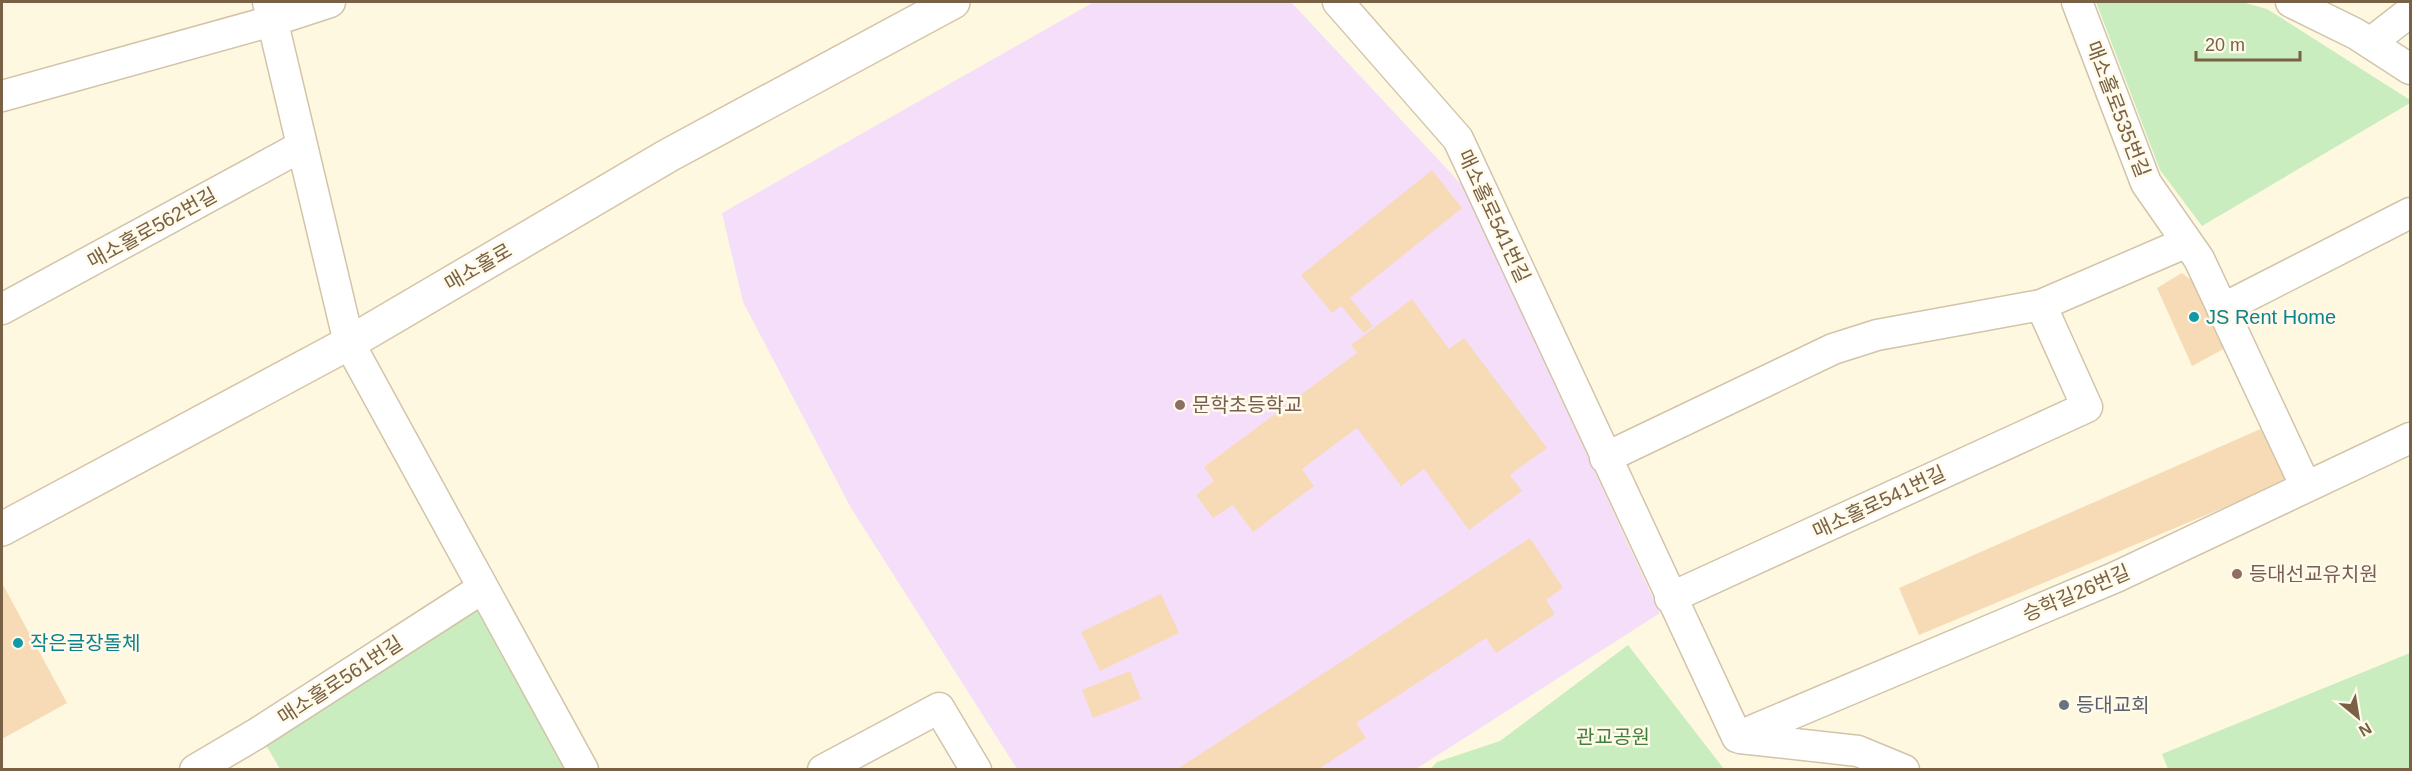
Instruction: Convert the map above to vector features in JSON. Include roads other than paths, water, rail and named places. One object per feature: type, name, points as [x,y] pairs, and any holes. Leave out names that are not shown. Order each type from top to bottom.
[{"type":"main road","name":"매소홀로","points":[[2,529],[349,343],[669,155],[953,2]]},
{"type":"street","points":[[2,96],[270,11],[330,2]]},
{"type":"street","name":"매소홀로541번길","points":[[1338,2],[1458,139],[1670,598],[1737,737]]},
{"type":"street","name":"매소홀로535번길","points":[[2077,2],[2145,183],[2199,259],[2306,487]]},
{"type":"street","points":[[2291,2],[2370,43],[2410,69]]},
{"type":"street","points":[[270,11],[349,343],[583,770]]},
{"type":"street","points":[[2370,43],[2410,12]]},
{"type":"street","name":"매소홀로562번길","points":[[2,309],[302,146]]},
{"type":"street","points":[[2222,309],[2410,213]]},
{"type":"street","points":[[1605,458],[1833,349],[1877,335],[2041,305],[2187,242]]},
{"type":"street","name":"매소홀로541번길","points":[[1670,598],[2087,407],[2041,305]]},
{"type":"street","name":"승학길26번길","points":[[1737,737],[2116,577],[2410,438]]},
{"type":"street","name":"매소홀로561번길","points":[[195,770],[256,735],[472,595],[484,590]]},
{"type":"street","points":[[824,770],[939,708],[976,770]]},
{"type":"street","points":[[1737,737],[1858,751],[1904,770]]},
{"type":"place","name":"JS Rent Home","points":[[2194,317]]},
{"type":"place","name":"문학초등학교","points":[[1180,405]]},
{"type":"place","name":"등대선교유치원","points":[[2237,574]]},
{"type":"place","name":"작은글장돌체","points":[[18,643]]},
{"type":"place","name":"등대교회","points":[[2064,705]]},
{"type":"park label","name":"관교공원","points":[[1613,737]]}]
